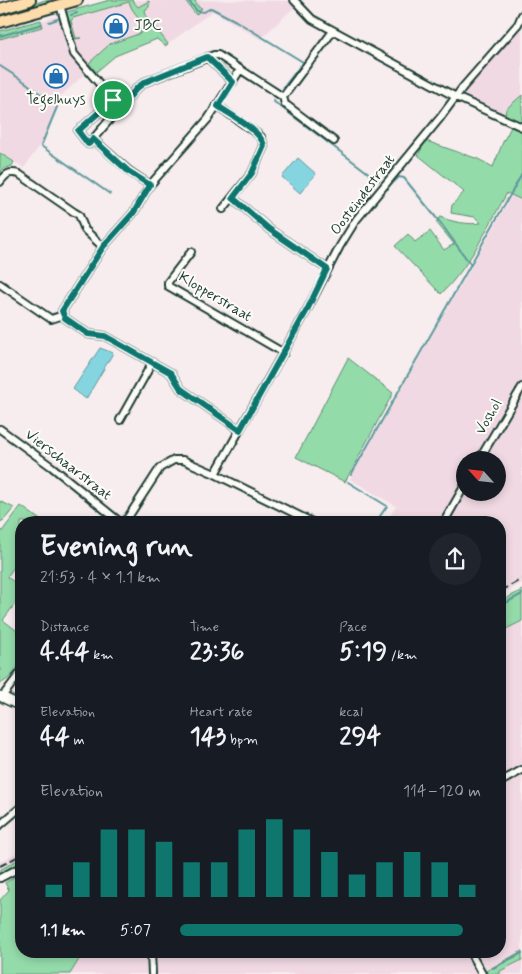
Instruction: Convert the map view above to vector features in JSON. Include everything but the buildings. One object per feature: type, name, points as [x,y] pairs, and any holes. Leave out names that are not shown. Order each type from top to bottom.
[{"type":"main road","points":[[0,9],[30,0]]},
{"type":"main road","points":[[0,22],[77,0]]},
{"type":"street","points":[[294,0],[312,19],[333,31],[456,97],[522,127]]},
{"type":"street","points":[[60,5],[74,54],[120,108]]},
{"type":"street","name":"Oosteindestraat","points":[[215,474],[284,352],[327,269],[356,220],[518,24],[522,15]]},
{"type":"street","points":[[283,98],[333,31]]},
{"type":"street","points":[[113,100],[78,131],[88,144],[137,88],[145,82],[207,57],[218,55],[283,98],[285,104],[334,141]]},
{"type":"street","points":[[207,57],[233,82]]},
{"type":"street","points":[[240,70],[218,106],[150,185],[134,212],[103,247],[62,311],[65,318],[88,334],[105,336],[171,373],[181,389],[240,430]]},
{"type":"street","points":[[218,106],[256,133],[264,146],[252,173],[223,209]]},
{"type":"street","points":[[93,139],[128,171],[150,185]]},
{"type":"street","points":[[0,182],[7,174],[12,172],[19,174],[79,215],[85,230],[103,247]]},
{"type":"street","points":[[233,198],[269,229],[327,269]]},
{"type":"street","name":"Klopperstraat","points":[[191,252],[168,282],[168,286],[284,352]]},
{"type":"street","points":[[0,284],[51,319],[63,315]]},
{"type":"street","points":[[120,420],[152,363]]},
{"type":"street","name":"Voshol","points":[[484,451],[522,387]]},
{"type":"street","name":"Vierschaarstraat","points":[[0,428],[113,516]]},
{"type":"street","points":[[129,516],[160,468],[174,460],[183,460],[215,474],[300,516]]},
{"type":"street","points":[[447,516],[456,501]]},
{"type":"street","points":[[15,679],[1,696],[15,703]]},
{"type":"street","points":[[506,779],[522,770]]},
{"type":"street","points":[[0,825],[15,812]]},
{"type":"street","points":[[0,878],[15,870]]},
{"type":"street","points":[[151,958],[152,974]]},
{"type":"street","points":[[473,958],[482,974]]},
{"type":"shaded area","points":[[113,0],[301,1],[260,39],[213,11],[165,46],[153,32],[110,50],[60,97],[40,145],[24,168],[0,153],[0,33]]},
{"type":"shaded area","points":[[522,22],[522,123],[464,96],[465,91]]},
{"type":"shaded area","points":[[522,178],[522,583],[506,592],[506,516],[390,516],[396,506],[350,479]]},
{"type":"shaded area","points":[[522,598],[522,974],[70,974],[79,958],[506,958],[506,607]]},
{"type":"shaded area","points":[[15,853],[15,861],[0,870],[0,862]]},
{"type":"green space","points":[[45,0],[63,0],[0,18],[0,16]]},
{"type":"green space","points":[[110,0],[132,0],[138,7],[149,1],[149,7],[145,10],[146,15],[168,44],[165,46],[157,39],[115,56],[96,72],[89,63],[110,44],[141,33],[140,27],[144,25],[129,2],[73,18],[71,21],[76,38],[81,38],[76,39],[72,38],[66,15],[67,12]]},
{"type":"green space","points":[[185,0],[195,0],[198,7],[202,8],[196,15]]},
{"type":"green space","points":[[41,20],[42,27],[0,39],[0,31]]},
{"type":"green space","points":[[522,95],[522,123],[505,116],[506,109]]},
{"type":"green space","points":[[511,127],[522,131],[522,200],[507,193],[469,259],[441,294],[395,246],[408,234],[415,242],[430,231],[444,250],[454,244],[436,222],[440,217],[461,223],[481,223],[475,217],[451,213],[452,205],[464,192],[418,155],[426,141],[478,159],[493,167]]},
{"type":"green space","points":[[0,153],[14,162],[12,166],[3,169],[0,174]]},
{"type":"green space","points":[[348,358],[393,393],[345,482],[296,457]]},
{"type":"green space","points":[[0,501],[14,508],[0,522]]},
{"type":"green space","points":[[21,506],[35,516],[15,516],[15,566],[7,577],[15,583],[15,604],[3,620],[15,629],[15,672],[0,684],[0,534]]},
{"type":"green space","points":[[522,590],[522,621],[506,629],[506,599]]},
{"type":"green space","points":[[15,861],[15,867],[0,875],[0,870]]},
{"type":"green space","points":[[15,877],[15,958],[80,958],[70,974],[0,974],[0,900],[9,890],[5,883]]},
{"type":"green space","points":[[522,951],[522,960],[500,971],[500,974],[488,974],[486,971]]},
{"type":"water","points":[[298,158],[316,174],[300,193],[282,177]]},
{"type":"water","points":[[100,348],[113,353],[86,399],[73,389]]},
{"type":"waterway","points":[[188,0],[197,11],[204,12],[211,8],[303,62]]},
{"type":"waterway","points":[[71,15],[77,13]]},
{"type":"waterway","points":[[49,22],[58,19]]},
{"type":"waterway","points":[[0,36],[42,24]]},
{"type":"waterway","points":[[0,66],[25,82],[57,107],[41,146],[110,194]]},
{"type":"waterway","points":[[283,88],[300,66]]},
{"type":"waterway","points":[[274,100],[379,181]]},
{"type":"waterway","points":[[351,475],[522,174]]},
{"type":"waterway","points":[[393,183],[399,177],[404,178],[471,265]]},
{"type":"waterway","points":[[348,482],[387,506],[380,516]]},
{"type":"waterway","points":[[506,603],[522,594]]},
{"type":"waterway","points":[[493,968],[522,953]]},
{"type":"railway","points":[[506,588],[522,579]]},
{"type":"railway","points":[[0,866],[15,858]]},
{"type":"place","name":"JBC","points":[[116,26]]},
{"type":"place","name":"Tegelhuys","points":[[56,76]]},
{"type":"route","points":[[207,57],[210,62],[233,82],[218,106],[261,137],[264,146],[252,173],[233,198],[269,229],[327,269],[307,310],[240,430],[181,389],[171,373],[105,336],[88,334],[63,315],[64,306],[103,247],[134,212],[150,185],[128,171],[93,139],[88,144],[78,133],[113,100],[120,108],[137,88],[145,82],[207,57]]}]
